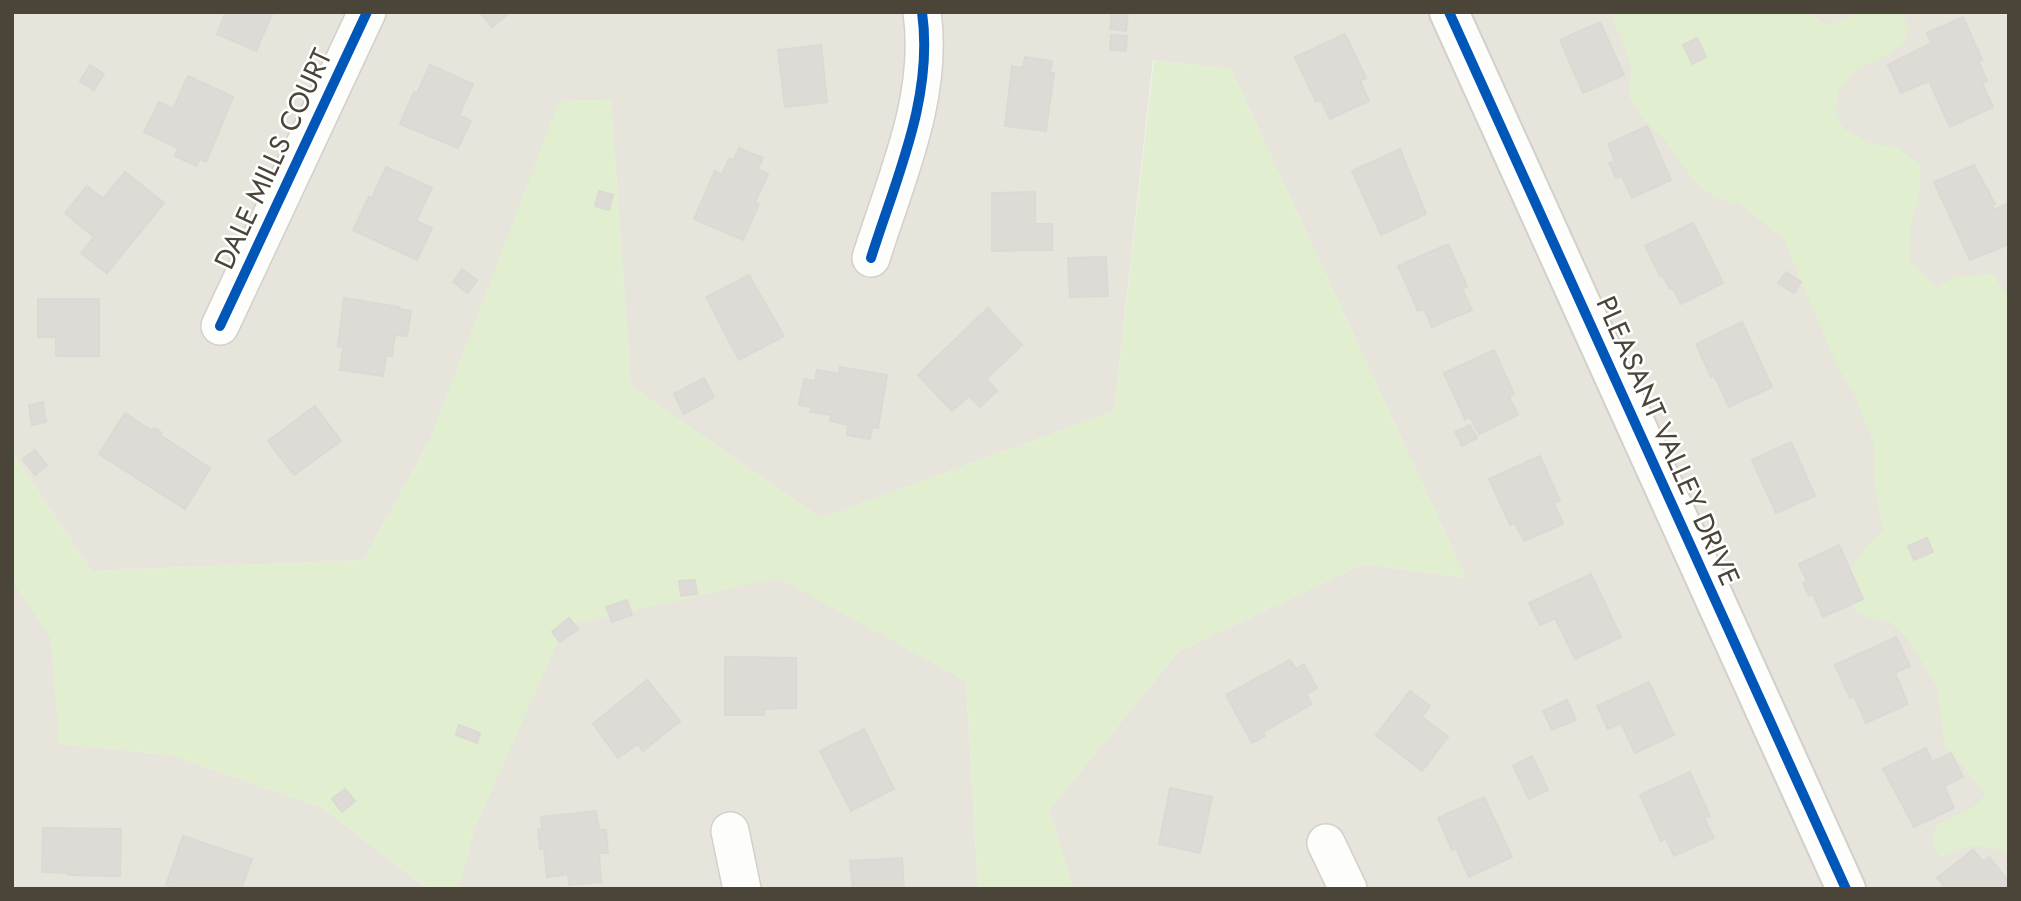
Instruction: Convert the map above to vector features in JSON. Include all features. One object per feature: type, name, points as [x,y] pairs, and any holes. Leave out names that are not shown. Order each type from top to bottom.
[{"type":"street","name":"DALE MILLS COURT","points":[[220,326],[367,12]]},
{"type":"street","points":[[871,258],[917,114],[925,74],[922,12]]},
{"type":"street","name":"PLEASANT VALLEY DRIVE","points":[[1449,12],[1846,889]]},
{"type":"street","points":[[730,831],[742,889]]},
{"type":"street","points":[[1326,843],[1348,889]]},
{"type":"shaded area","points":[[12,12],[2009,12],[2009,889],[1074,889],[1049,810],[1178,652],[1363,564],[1466,578],[1231,69],[1153,60],[1114,411],[821,518],[631,386],[611,100],[560,101],[430,440],[363,560],[92,571],[12,452]]},
{"type":"shaded area","points":[[778,577],[966,681],[978,889],[458,889],[475,827],[564,626]]},
{"type":"shaded area","points":[[12,580],[51,638],[60,744],[171,755],[323,808],[427,889],[12,889]]},
{"type":"green space","points":[[1610,12],[1809,12],[1826,24],[1850,17],[1856,12],[1901,12],[1909,28],[1902,45],[1857,69],[1840,88],[1835,112],[1844,129],[1870,143],[1898,148],[1921,166],[1919,197],[1911,225],[1910,261],[1936,287],[1955,277],[1993,274],[2009,299],[2009,855],[1991,848],[1975,846],[1940,858],[1932,844],[1937,824],[1971,809],[1986,794],[1945,746],[1937,687],[1910,642],[1890,622],[1856,612],[1846,593],[1844,579],[1866,547],[1883,530],[1874,483],[1873,441],[1854,394],[1837,366],[1784,240],[1740,204],[1714,197],[1695,182],[1664,139],[1640,116],[1629,97],[1631,64]]},
{"type":"green space","points":[[1154,60],[1231,69],[1466,578],[1363,564],[1178,652],[1049,810],[1074,889],[978,889],[966,681],[778,578],[565,626],[475,827],[458,889],[427,889],[323,808],[171,755],[59,744],[51,638],[12,580],[12,452],[92,571],[363,560],[430,440],[559,101],[611,100],[631,386],[821,518],[1114,411]]},
{"type":"building","points":[[226,12],[273,12],[256,51],[217,34]]},
{"type":"building","points":[[480,12],[510,12],[492,27]]},
{"type":"building","points":[[1112,12],[1128,12],[1126,31],[1110,29]]},
{"type":"building","points":[[1963,17],[1982,60],[1978,61],[1987,81],[1982,83],[1993,107],[1950,127],[1929,81],[1901,93],[1888,65],[1932,43],[1927,33]]},
{"type":"building","points":[[1600,22],[1624,75],[1583,93],[1560,40]]},
{"type":"building","points":[[1345,34],[1366,78],[1360,81],[1369,101],[1330,119],[1321,100],[1316,102],[1295,57]]},
{"type":"building","points":[[1111,35],[1127,36],[1126,51],[1110,50]]},
{"type":"building","points":[[1697,38],[1706,57],[1692,64],[1683,45]]},
{"type":"building","points":[[821,45],[827,102],[785,107],[778,50]]},
{"type":"building","points":[[1025,57],[1052,61],[1050,73],[1054,73],[1046,131],[1005,126],[1012,66],[1023,68]]},
{"type":"building","points":[[90,65],[104,74],[94,90],[80,81]]},
{"type":"building","points":[[430,65],[473,84],[459,115],[471,121],[458,148],[400,124]]},
{"type":"building","points":[[188,76],[233,97],[206,162],[200,159],[196,166],[175,156],[178,148],[144,132],[159,102],[173,109]]},
{"type":"building","points":[[1647,126],[1671,180],[1632,198],[1622,176],[1616,178],[1609,163],[1615,161],[1608,144]]},
{"type":"building","points":[[739,148],[763,158],[758,169],[768,174],[755,202],[759,204],[743,240],[694,219],[715,171],[722,175],[729,159],[734,160]]},
{"type":"building","points":[[1400,149],[1426,214],[1381,235],[1352,171]]},
{"type":"building","points":[[1974,165],[1995,204],[1992,206],[1994,210],[2009,203],[2009,244],[1970,260],[1934,182]]},
{"type":"building","points":[[386,167],[432,188],[416,221],[432,228],[417,260],[353,230]]},
{"type":"building","points":[[125,172],[164,203],[107,273],[81,253],[94,237],[65,213],[87,186],[103,199]]},
{"type":"building","points":[[599,191],[613,195],[609,210],[595,206]]},
{"type":"building","points":[[1035,192],[1035,224],[1052,224],[1052,250],[992,251],[992,193]]},
{"type":"building","points":[[1693,223],[1723,283],[1681,304],[1673,288],[1670,289],[1662,275],[1660,276],[1645,246]]},
{"type":"building","points":[[1448,244],[1467,286],[1462,289],[1472,310],[1432,327],[1424,309],[1418,311],[1398,266]]},
{"type":"building","points":[[1106,257],[1108,296],[1070,297],[1068,258]]},
{"type":"building","points":[[462,269],[477,280],[468,293],[453,282]]},
{"type":"building","points":[[1786,272],[1801,282],[1794,293],[1778,283]]},
{"type":"building","points":[[749,275],[784,336],[739,360],[706,297]]},
{"type":"building","points":[[344,298],[411,311],[407,336],[395,335],[392,356],[386,356],[383,376],[340,370],[343,347],[338,346]]},
{"type":"building","points":[[38,299],[99,299],[99,356],[56,356],[56,337],[38,337]]},
{"type":"building","points":[[988,308],[1022,345],[986,379],[997,391],[980,407],[969,396],[952,411],[918,375]]},
{"type":"building","points":[[1742,322],[1772,387],[1729,407],[1696,344]]},
{"type":"building","points":[[1494,350],[1514,394],[1509,397],[1518,415],[1479,434],[1470,417],[1465,419],[1444,373]]},
{"type":"building","points":[[840,367],[887,375],[878,428],[872,427],[870,439],[847,435],[848,425],[830,421],[831,415],[810,412],[811,407],[799,405],[804,379],[815,381],[817,370],[839,374]]},
{"type":"building","points":[[704,378],[714,397],[684,414],[674,394]]},
{"type":"building","points":[[43,402],[46,422],[32,425],[29,405]]},
{"type":"building","points":[[315,406],[341,441],[294,475],[268,441]]},
{"type":"building","points":[[125,413],[152,431],[154,428],[162,433],[160,435],[210,468],[185,509],[99,454]]},
{"type":"building","points":[[1470,425],[1477,438],[1462,446],[1455,432]]},
{"type":"building","points":[[1791,442],[1815,496],[1776,513],[1752,460]]},
{"type":"building","points":[[35,450],[47,465],[35,475],[23,459]]},
{"type":"building","points":[[1540,456],[1560,501],[1554,503],[1563,524],[1524,541],[1515,523],[1510,525],[1489,479]]},
{"type":"building","points":[[1927,538],[1933,552],[1914,560],[1908,546]]},
{"type":"building","points":[[1839,545],[1863,599],[1823,617],[1813,594],[1809,596],[1803,583],[1807,581],[1799,564]]},
{"type":"building","points":[[1591,574],[1621,637],[1575,659],[1555,618],[1540,625],[1529,603]]},
{"type":"building","points":[[695,580],[697,594],[681,596],[679,581]]},
{"type":"building","points":[[627,600],[632,615],[612,622],[606,607]]},
{"type":"building","points":[[569,618],[578,629],[560,642],[552,632]]},
{"type":"building","points":[[1896,637],[1910,666],[1895,673],[1908,704],[1866,723],[1854,696],[1850,698],[1835,665]]},
{"type":"building","points":[[725,657],[796,658],[796,708],[764,709],[764,715],[725,715]]},
{"type":"building","points":[[1290,660],[1296,669],[1304,664],[1317,688],[1306,694],[1312,704],[1263,732],[1265,736],[1252,743],[1226,695]]},
{"type":"building","points":[[647,680],[680,721],[643,751],[638,744],[618,758],[593,724]]},
{"type":"building","points":[[1649,682],[1674,735],[1635,753],[1621,723],[1608,729],[1597,706]]},
{"type":"building","points":[[1410,691],[1430,706],[1422,717],[1448,737],[1422,771],[1376,735]]},
{"type":"building","points":[[1567,700],[1576,720],[1552,730],[1543,711]]},
{"type":"building","points":[[459,725],[480,733],[477,743],[456,735]]},
{"type":"building","points":[[864,729],[894,789],[851,811],[820,751]]},
{"type":"building","points":[[1926,748],[1932,762],[1951,753],[1963,777],[1944,786],[1954,808],[1914,827],[1883,769]]},
{"type":"building","points":[[1532,756],[1548,790],[1529,799],[1513,766]]},
{"type":"building","points":[[1690,772],[1710,816],[1704,818],[1714,838],[1674,856],[1666,838],[1661,841],[1640,795]]},
{"type":"building","points":[[1170,788],[1212,797],[1200,853],[1159,844]]},
{"type":"building","points":[[345,789],[355,801],[342,812],[332,799]]},
{"type":"building","points":[[1484,797],[1512,857],[1469,877],[1456,848],[1452,850],[1438,818]]},
{"type":"building","points":[[596,811],[599,830],[606,830],[608,853],[599,853],[601,882],[569,885],[568,874],[547,877],[544,849],[540,849],[538,830],[542,829],[541,817]]},
{"type":"building","points":[[43,828],[121,829],[120,876],[42,872]]},
{"type":"building","points":[[183,836],[252,859],[241,889],[175,889],[166,885]]},
{"type":"building","points":[[1973,850],[1983,862],[1989,857],[2009,882],[2009,889],[1946,889],[1937,878]]},
{"type":"building","points":[[902,858],[904,889],[853,889],[850,861]]},
{"type":"cycle path","points":[[220,326],[367,12]]},
{"type":"cycle path","points":[[871,258],[918,106],[923,75],[922,12]]},
{"type":"cycle path","points":[[1449,12],[1846,889]]}]
